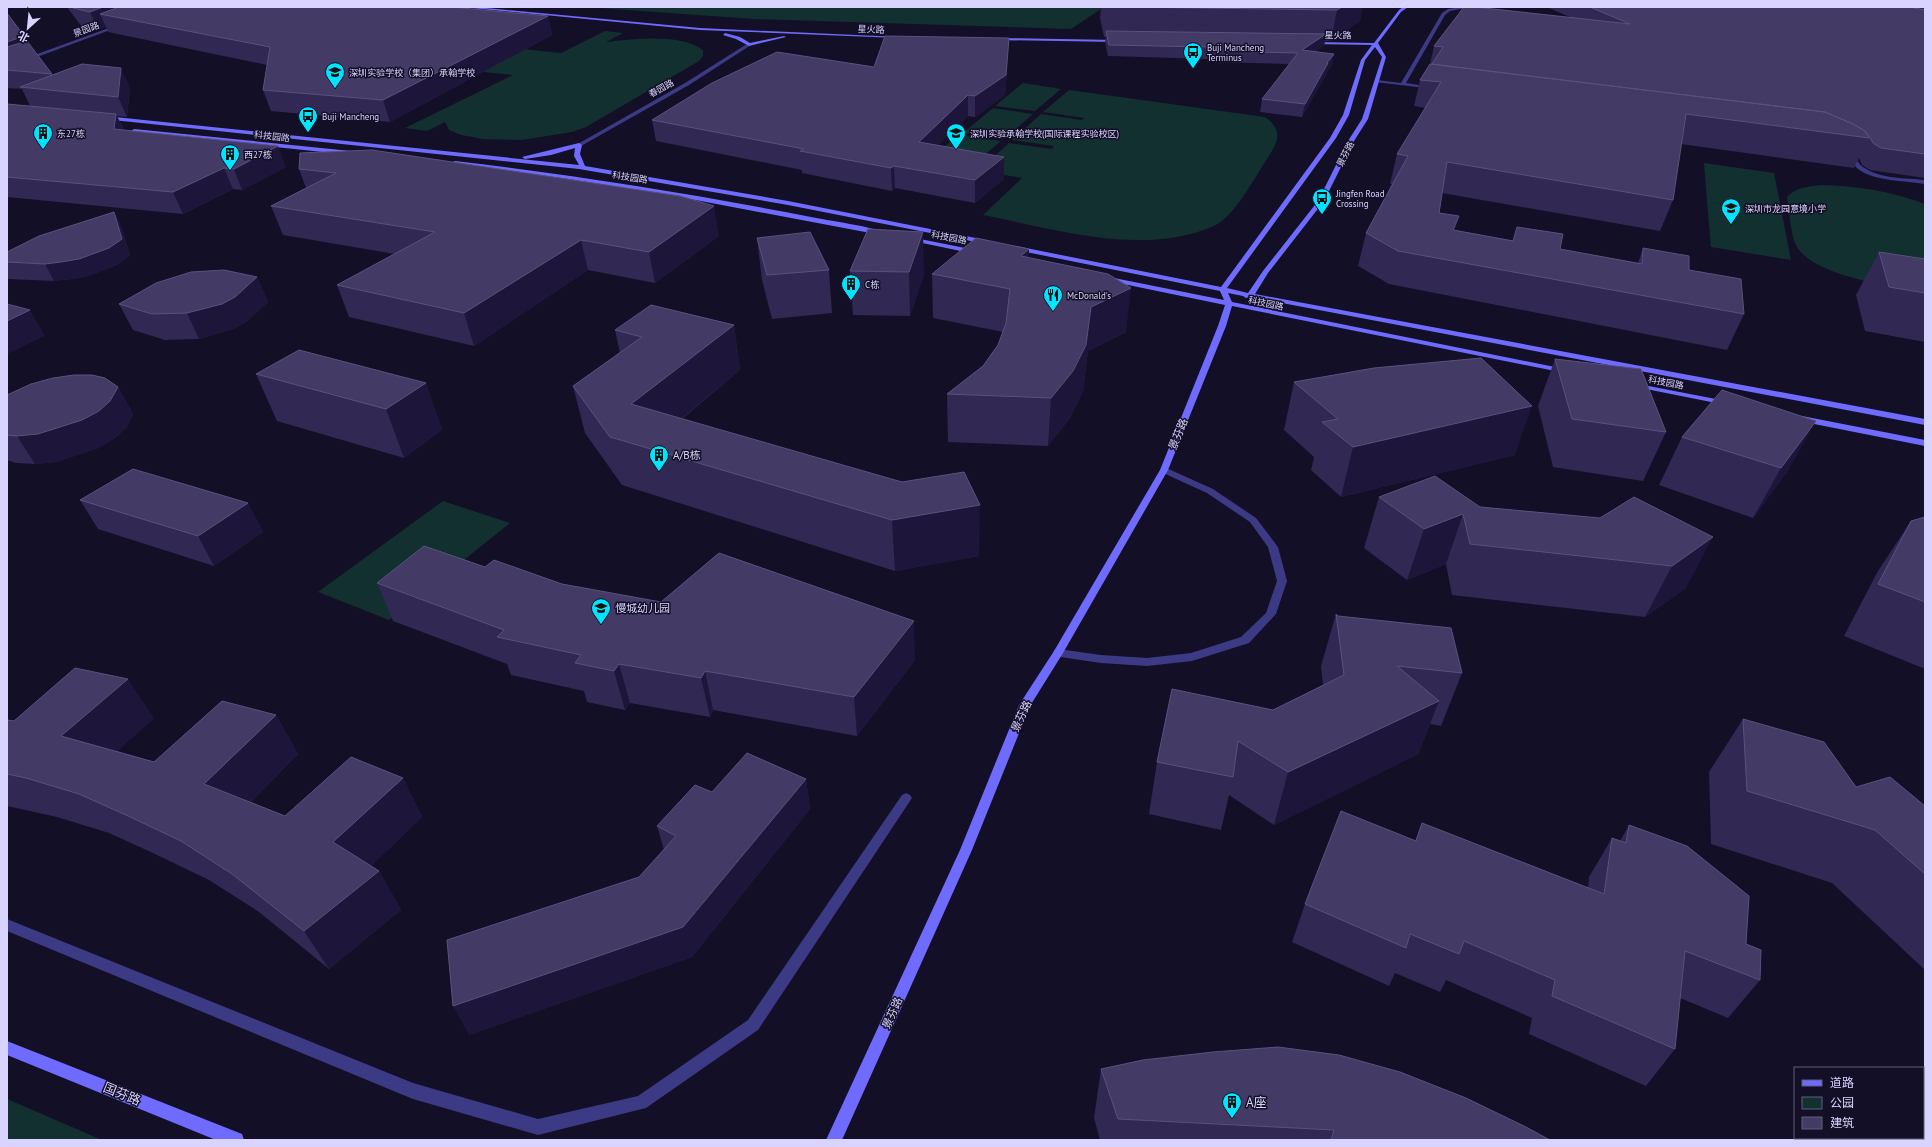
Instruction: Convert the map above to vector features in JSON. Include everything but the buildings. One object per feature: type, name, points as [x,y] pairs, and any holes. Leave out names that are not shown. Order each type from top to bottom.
[{"type":"street","name":"星火路","points":[[462,7],[700,29],[811,35],[903,37]]},
{"type":"street","name":"景芬路","points":[[1223,289],[1333,138],[1346,115],[1363,60],[1400,11],[1406,7]]},
{"type":"street","points":[[1403,84],[1443,14],[1449,10],[1470,7]]},
{"type":"street","name":"景园路","points":[[7,67],[127,23]]},
{"type":"street","points":[[700,29],[729,35],[749,45]]},
{"type":"street","name":"春园路","points":[[507,160],[551,153],[579,144],[688,84],[749,45],[780,38],[811,35]]},
{"type":"street","points":[[990,39],[1122,41]]},
{"type":"street","name":"星火路","points":[[1305,43],[1376,44]]},
{"type":"street","name":"景芬路","points":[[1251,294],[1265,272],[1322,201],[1351,141],[1365,119],[1384,57],[1376,44]]},
{"type":"street","points":[[1377,80],[1442,89]]},
{"type":"street","name":"科技园路","points":[[100,117],[583,168],[788,203],[997,244]]},
{"type":"street","name":"科技园路","points":[[126,130],[362,154]]},
{"type":"street","points":[[579,144],[576,151],[583,168]]},
{"type":"street","points":[[1842,150],[1855,158],[1858,167],[1867,172],[1925,182]]},
{"type":"street","name":"科技园路","points":[[444,162],[535,171],[653,190],[778,212],[886,234]]},
{"type":"street","name":"科技园路","points":[[902,237],[979,253]]},
{"type":"street","name":"科技园路","points":[[1012,247],[1223,289],[1925,422]]},
{"type":"street","name":"科技园路","points":[[1096,276],[1572,373]]},
{"type":"street","points":[[1223,289],[1229,304],[1251,294]]},
{"type":"street","name":"景芬路","points":[[834,1140],[966,850],[1025,705],[1058,653],[1164,470],[1222,326],[1229,304]]},
{"type":"street","name":"科技园路","points":[[1627,384],[1737,406]]},
{"type":"street","points":[[1792,416],[1925,443]]},
{"type":"street","points":[[1058,653],[1101,659],[1147,662],[1192,657],[1245,640],[1271,614],[1282,581],[1273,547],[1253,520],[1210,491],[1164,470]]},
{"type":"street","points":[[7,925],[413,1091],[538,1127],[641,1103],[753,1025],[906,798]]},
{"type":"street","name":"国芬路","points":[[7,1048],[236,1140]]},
{"type":"green space","points":[[585,7],[1104,7],[1071,29],[754,19]]},
{"type":"green space","points":[[605,31],[623,33],[606,42],[656,38],[670,39],[694,45],[703,50],[703,56],[699,61],[586,127],[572,132],[522,140],[483,139],[461,135],[449,130],[445,122],[427,131],[405,128],[513,75],[368,60],[418,38],[561,53]]},
{"type":"green space","points":[[1023,83],[1061,89],[1035,111],[995,106]]},
{"type":"green space","points":[[1069,90],[1265,117],[1275,128],[1277,139],[1269,156],[1234,208],[1220,223],[1198,232],[1172,238],[1145,240],[1118,239],[1063,232],[983,215],[1022,178],[978,171],[1009,143],[1052,149],[1054,146],[1012,140],[1041,114],[1082,120],[1084,118],[1043,112]]},
{"type":"green space","points":[[993,108],[1033,114],[1004,139],[963,133]]},
{"type":"green space","points":[[959,135],[1001,141],[968,169],[925,162]]},
{"type":"green space","points":[[1704,163],[1774,173],[1782,213],[1707,202]]},
{"type":"green space","points":[[1821,185],[1874,190],[1912,199],[1925,204],[1925,292],[1854,278],[1818,265],[1805,256],[1794,241],[1787,197],[1798,189]]},
{"type":"green space","points":[[1707,202],[1782,214],[1791,260],[1711,247]]},
{"type":"green space","points":[[443,501],[510,523],[389,620],[318,592]]},
{"type":"green space","points":[[7,1099],[102,1140],[7,1140]]},
{"type":"place","name":"Buji Mancheng Terminus","points":[[1193,69]]},
{"type":"place","name":"深圳实验学校（集团）承翰学校","points":[[335,89]]},
{"type":"place","name":"Buji Mancheng","points":[[308,133]]},
{"type":"place","name":"东27栋","points":[[43,150]]},
{"type":"place","name":"深圳实验承翰学校(国际课程实验校区)","points":[[956,150]]},
{"type":"place","name":"西27栋","points":[[230,171]]},
{"type":"place","name":"Jingfen Road Crossing","points":[[1322,215]]},
{"type":"place","name":"深圳市龙园意境小学","points":[[1731,225]]},
{"type":"place","name":"C栋","points":[[851,301]]},
{"type":"place","name":"McDonald's","points":[[1053,312]]},
{"type":"place","name":"A/B栋","points":[[659,472]]},
{"type":"place","name":"慢城幼儿园","points":[[601,625]]},
{"type":"place","name":"A座","points":[[1232,1119]]}]
